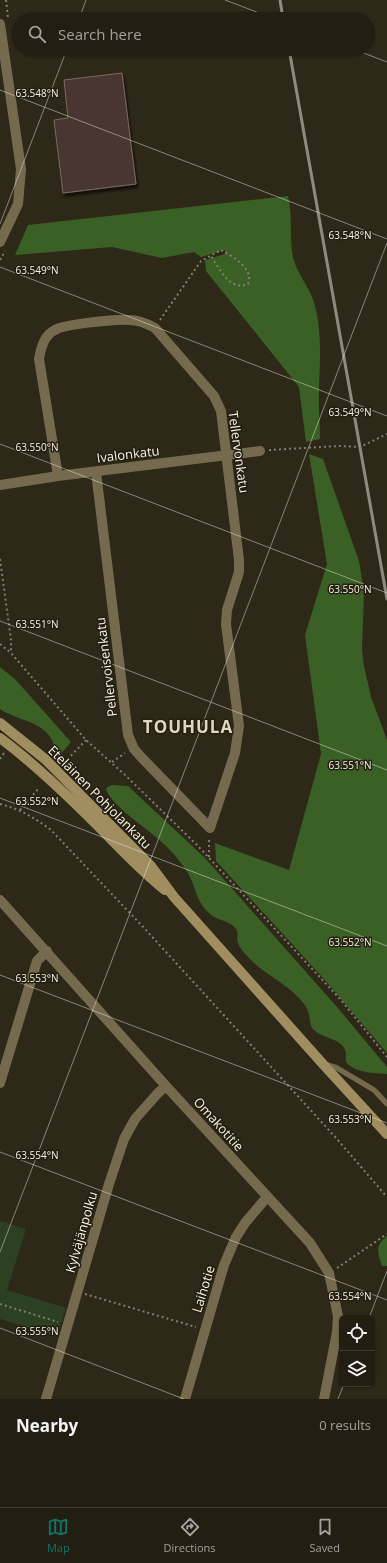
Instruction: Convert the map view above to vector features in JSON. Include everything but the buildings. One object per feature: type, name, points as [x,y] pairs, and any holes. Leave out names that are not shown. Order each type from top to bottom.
[{"type":"main road","name":"Eteläinen Pohjolankatu","points":[[0,723],[45,759],[151,866],[174,897],[387,1134]]},
{"type":"main road","name":"Eteläinen Pohjolankatu","points":[[0,738],[25,757],[54,783],[144,874],[174,897]]},
{"type":"street","points":[[0,24],[21,169],[18,204],[0,242]]},
{"type":"street","name":"Tellervonkatu","points":[[58,476],[40,364],[40,349],[48,335],[54,330],[65,326],[128,320],[144,322],[155,328],[214,396],[221,411],[239,560],[239,572],[227,610],[226,624],[239,726],[235,753],[210,828]]},
{"type":"street","name":"Ivalonkatu","points":[[0,485],[58,476],[260,451]]},
{"type":"street","name":"Pellervoisenkatu","points":[[96,472],[128,735],[134,749],[210,828]]},
{"type":"street","name":"Omakotitie","points":[[0,900],[166,1086],[310,1243],[329,1273],[338,1316],[337,1332],[324,1399]]},
{"type":"street","points":[[0,1083],[37,961],[47,951]]},
{"type":"street","name":"Kylväjänpolku","points":[[46,1399],[109,1184],[124,1139],[135,1119],[166,1086]]},
{"type":"street","name":"Laihotie","points":[[185,1399],[224,1265],[236,1237],[245,1223],[267,1197]]},
{"type":"lane","name":"Eteläinen Pohjolankatu","points":[[322,1063],[337,1068],[374,1090],[387,1104]]},
{"type":"path","points":[[155,328],[166,309],[201,261],[221,250],[234,257],[248,271],[250,278],[248,284],[243,286],[236,285],[227,280],[211,256]]},
{"type":"path","points":[[260,451],[339,446],[360,447],[387,434]]},
{"type":"path","points":[[0,559],[11,640],[11,654]]},
{"type":"path","points":[[0,644],[11,654],[86,740],[112,762],[209,858],[341,1000],[387,1057]]},
{"type":"path","points":[[64,763],[86,740]]},
{"type":"path","points":[[112,762],[122,754],[134,749]]},
{"type":"path","points":[[0,759],[4,753]]},
{"type":"path","points":[[20,810],[39,788]]},
{"type":"path","points":[[0,804],[20,810],[35,818],[51,830],[145,929],[338,1139],[387,1196]]},
{"type":"path","points":[[209,858],[210,828]]},
{"type":"path","points":[[329,1273],[387,1234]]},
{"type":"path","points":[[78,1291],[205,1329]]},
{"type":"path","points":[[0,1304],[68,1324]]},
{"type":"green space","points":[[288,196],[293,257],[295,264],[313,299],[319,326],[320,439],[306,442],[299,387],[206,271],[205,260],[225,254],[225,250],[201,257],[194,252],[162,258],[112,247],[15,255],[28,225]]},
{"type":"green space","points":[[309,454],[323,459],[359,561],[364,592],[362,650],[364,666],[371,697],[387,740],[387,1053],[324,979],[216,861],[215,843],[289,870],[321,754],[305,635],[327,564]]},
{"type":"green space","points":[[0,667],[15,679],[71,742],[60,755],[55,752],[52,740],[42,729],[0,709]]},
{"type":"green space","points":[[112,785],[128,786],[205,858],[337,1007],[387,1067],[387,1074],[365,1072],[350,1066],[346,1062],[346,1052],[343,1046],[335,1040],[313,1029],[306,1008],[299,998],[253,962],[242,950],[237,941],[237,931],[233,926],[216,918],[205,909],[199,899],[192,880],[174,855],[120,807],[108,794],[106,788]]},
{"type":"green space","points":[[0,1221],[26,1229],[7,1290],[66,1308],[57,1336],[0,1319]]},
{"type":"green space","points":[[387,1236],[387,1266],[382,1266],[378,1250],[380,1243]]},
{"type":"railway","points":[[280,0],[282,12]]},
{"type":"railway","points":[[290,56],[387,599]]},
{"type":"district","name":"TOUHULA","points":[[188,727]]}]
